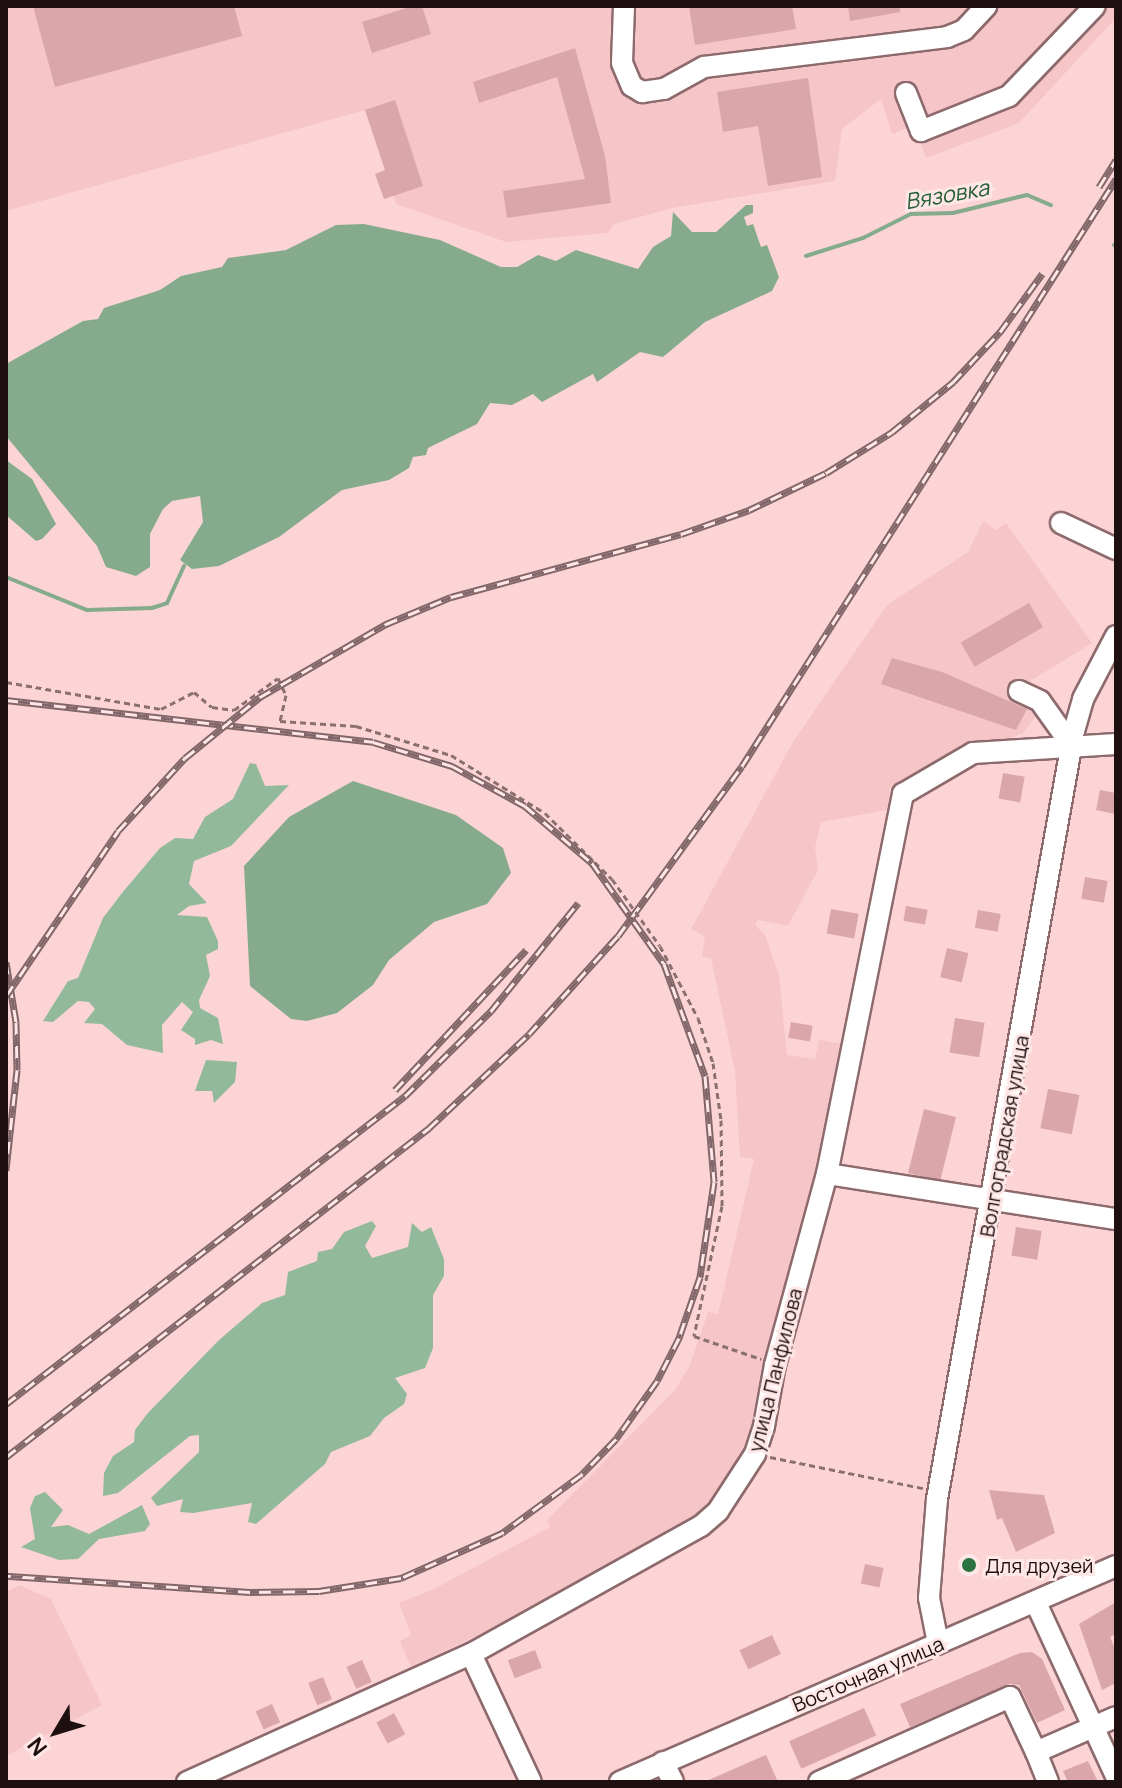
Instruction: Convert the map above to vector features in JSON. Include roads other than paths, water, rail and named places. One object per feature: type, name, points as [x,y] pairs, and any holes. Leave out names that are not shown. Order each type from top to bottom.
[{"type":"street","points":[[624,6],[622,63],[632,86],[642,92],[664,89],[704,67],[947,37],[964,30],[986,6]]},
{"type":"street","points":[[906,93],[921,131],[1009,96],[1095,6]]},
{"type":"street","points":[[1061,523],[1116,549]]},
{"type":"street","name":"Волгоградская улица","points":[[938,1643],[929,1598],[939,1491],[1072,746],[1083,699],[1116,636]]},
{"type":"street","points":[[1019,691],[1040,701],[1072,746]]},
{"type":"street","name":"улица Панфилова","points":[[187,1782],[471,1654],[711,1519],[755,1454],[775,1365],[827,1174],[898,807],[915,783],[973,753],[1005,748],[1116,744]]},
{"type":"street","points":[[827,1174],[1116,1219]]},
{"type":"street","name":"Восточная улица","points":[[620,1782],[1116,1566]]},
{"type":"street","points":[[1036,1603],[1116,1776]]},
{"type":"street","points":[[471,1654],[531,1782]]},
{"type":"street","points":[[819,1782],[1010,1697],[1048,1782]]},
{"type":"street","points":[[1036,1752],[1116,1717]]},
{"type":"street","points":[[663,1762],[673,1782]]},
{"type":"waterway","name":"Вязовка","points":[[806,256],[863,238],[911,214],[953,213],[1027,195],[1051,205]]},
{"type":"waterway","name":"Вязовка","points":[[6,577],[87,610],[152,608],[167,603],[184,566]]},
{"type":"railway","points":[[1099,187],[1116,160]]},
{"type":"railway","points":[[6,1457],[429,1128],[529,1034],[618,936],[742,766],[1116,179]]},
{"type":"railway","points":[[6,996],[118,831],[185,758],[260,697],[386,624],[451,597],[681,534],[749,510],[826,473],[892,432],[953,382],[1000,332],[1042,274]]},
{"type":"railway","points":[[6,700],[373,742],[452,766],[525,806],[592,863],[664,964],[705,1076],[714,1182],[700,1277],[679,1338],[657,1381],[616,1439],[581,1475],[502,1533],[401,1578],[319,1591],[250,1592],[6,1576]]},
{"type":"railway","points":[[6,1404],[405,1096],[491,1011],[578,903]]},
{"type":"railway","points":[[395,1090],[526,950]]},
{"type":"railway","points":[[6,962],[16,1022],[17,1070],[6,1170]]},
{"type":"place","name":"Для друзей","points":[[969,1565]]}]
